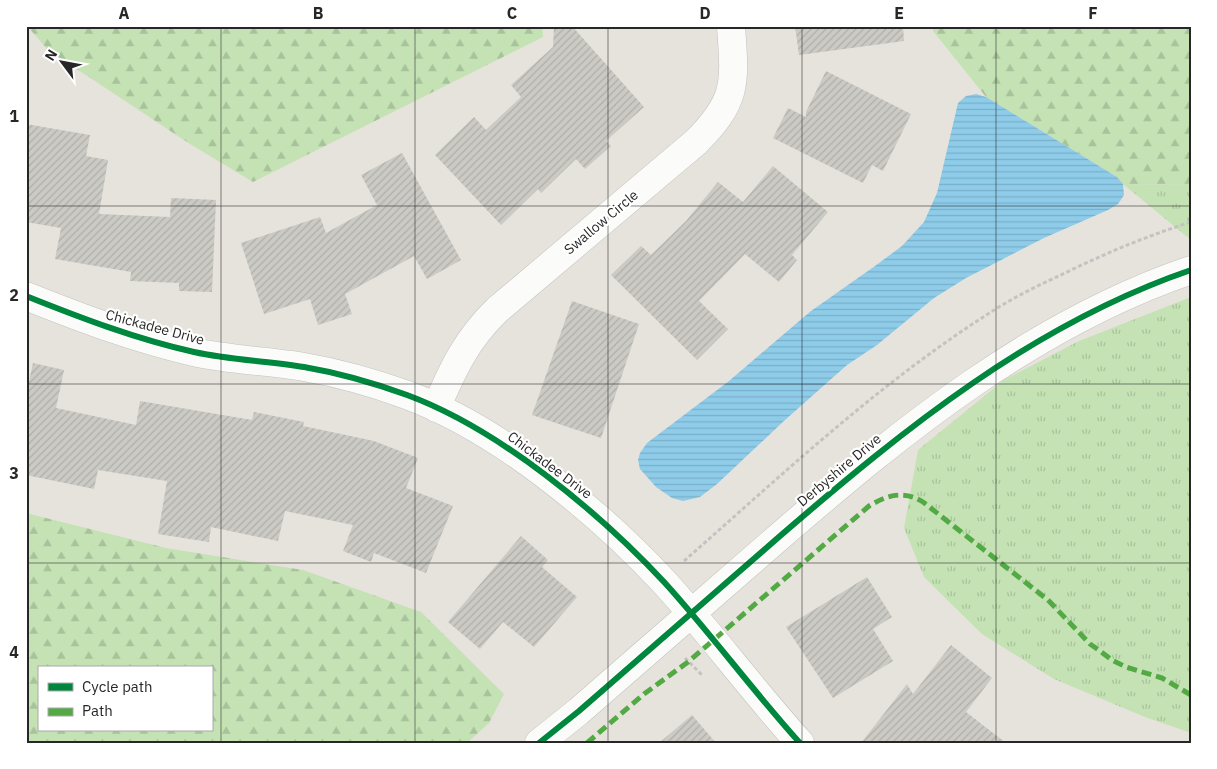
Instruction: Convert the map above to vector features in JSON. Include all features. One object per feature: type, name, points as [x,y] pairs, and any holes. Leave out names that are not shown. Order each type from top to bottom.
[{"type":"street","name":"Swallow Circle","points":[[436,408],[467,344],[480,326],[696,142],[719,117],[730,96],[732,84],[731,26]]},
{"type":"street","name":"Derbyshire Drive","points":[[539,743],[579,711],[844,481],[931,412],[1050,334],[1140,289],[1191,270]]},
{"type":"street","name":"Chickadee Drive","points":[[26,296],[112,330],[196,353],[336,373],[406,395],[436,408],[498,442],[580,503],[628,546],[664,583],[769,709],[800,743]]},
{"type":"path","points":[[677,567],[880,391],[949,339],[990,312],[1056,277],[1156,233],[1191,222]]},
{"type":"green space","points":[[27,26],[542,26],[543,37],[253,182],[190,144],[48,50]]},
{"type":"green space","points":[[933,26],[1191,26],[1191,185],[1123,184],[1117,177],[986,97],[933,31]]},
{"type":"green space","points":[[1123,184],[1191,185],[1191,240]]},
{"type":"green space","points":[[1191,297],[1191,733],[1145,717],[1054,679],[982,634],[924,577],[904,528],[918,450],[1004,380],[1079,341]]},
{"type":"green space","points":[[26,513],[166,548],[303,570],[421,612],[504,694],[489,723],[467,743],[26,743]]},
{"type":"water","points":[[976,94],[986,97],[1117,177],[1123,184],[1124,195],[1118,204],[1044,238],[966,278],[934,298],[877,345],[847,365],[717,484],[700,497],[683,501],[672,498],[656,487],[640,469],[638,460],[640,453],[647,443],[729,381],[811,311],[902,246],[924,222],[937,193],[958,103],[966,96]]},
{"type":"building","points":[[554,26],[572,26],[644,107],[606,141],[611,146],[585,169],[576,159],[541,193],[538,189],[501,225],[435,155],[474,117],[486,130],[521,97],[511,85],[553,47]]},
{"type":"building","points":[[795,26],[903,26],[904,41],[799,55]]},
{"type":"building","points":[[826,71],[911,114],[883,171],[872,165],[863,183],[773,138],[788,108],[806,117],[806,112]]},
{"type":"building","points":[[26,124],[90,135],[86,156],[108,160],[99,214],[170,217],[171,198],[216,200],[212,292],[179,291],[179,283],[130,281],[131,272],[55,259],[61,228],[26,222]]},
{"type":"building","points":[[402,153],[461,260],[427,279],[414,256],[345,294],[352,314],[318,325],[310,299],[264,314],[241,243],[320,217],[326,233],[377,205],[361,175]]},
{"type":"building","points":[[773,166],[828,212],[792,255],[797,260],[779,282],[745,254],[699,301],[728,329],[697,360],[611,275],[641,246],[651,255],[686,221],[718,182],[743,202]]},
{"type":"building","points":[[572,301],[639,324],[601,438],[532,415]]},
{"type":"building","points":[[33,363],[64,370],[56,408],[136,425],[140,401],[252,420],[254,412],[304,422],[303,426],[374,441],[418,458],[406,488],[453,506],[426,573],[374,553],[371,562],[343,551],[353,525],[285,511],[278,541],[211,527],[209,542],[158,534],[167,481],[98,470],[94,489],[26,475],[26,396]]},
{"type":"building","points":[[521,536],[548,560],[542,567],[577,597],[534,647],[503,622],[480,649],[448,622]]},
{"type":"building","points":[[867,577],[892,617],[873,629],[893,661],[833,698],[786,627]]},
{"type":"building","points":[[951,645],[992,678],[966,712],[1006,743],[861,743],[907,684],[913,694]]},
{"type":"building","points":[[692,715],[716,743],[659,743]]},
{"type":"marked path","points":[[587,743],[644,694],[688,662],[869,506],[882,499],[896,495],[909,496],[923,502],[1048,600],[1090,644],[1112,660],[1126,667],[1162,678],[1191,695]]},
{"type":"cycle path","points":[[539,743],[579,711],[827,496],[923,419],[973,383],[1024,350],[1078,319],[1133,293],[1191,270]]},
{"type":"cycle path","points":[[26,296],[109,327],[172,347],[221,357],[304,367],[369,382],[442,410],[477,429],[546,475],[579,501],[639,556],[665,583],[800,743]]}]
